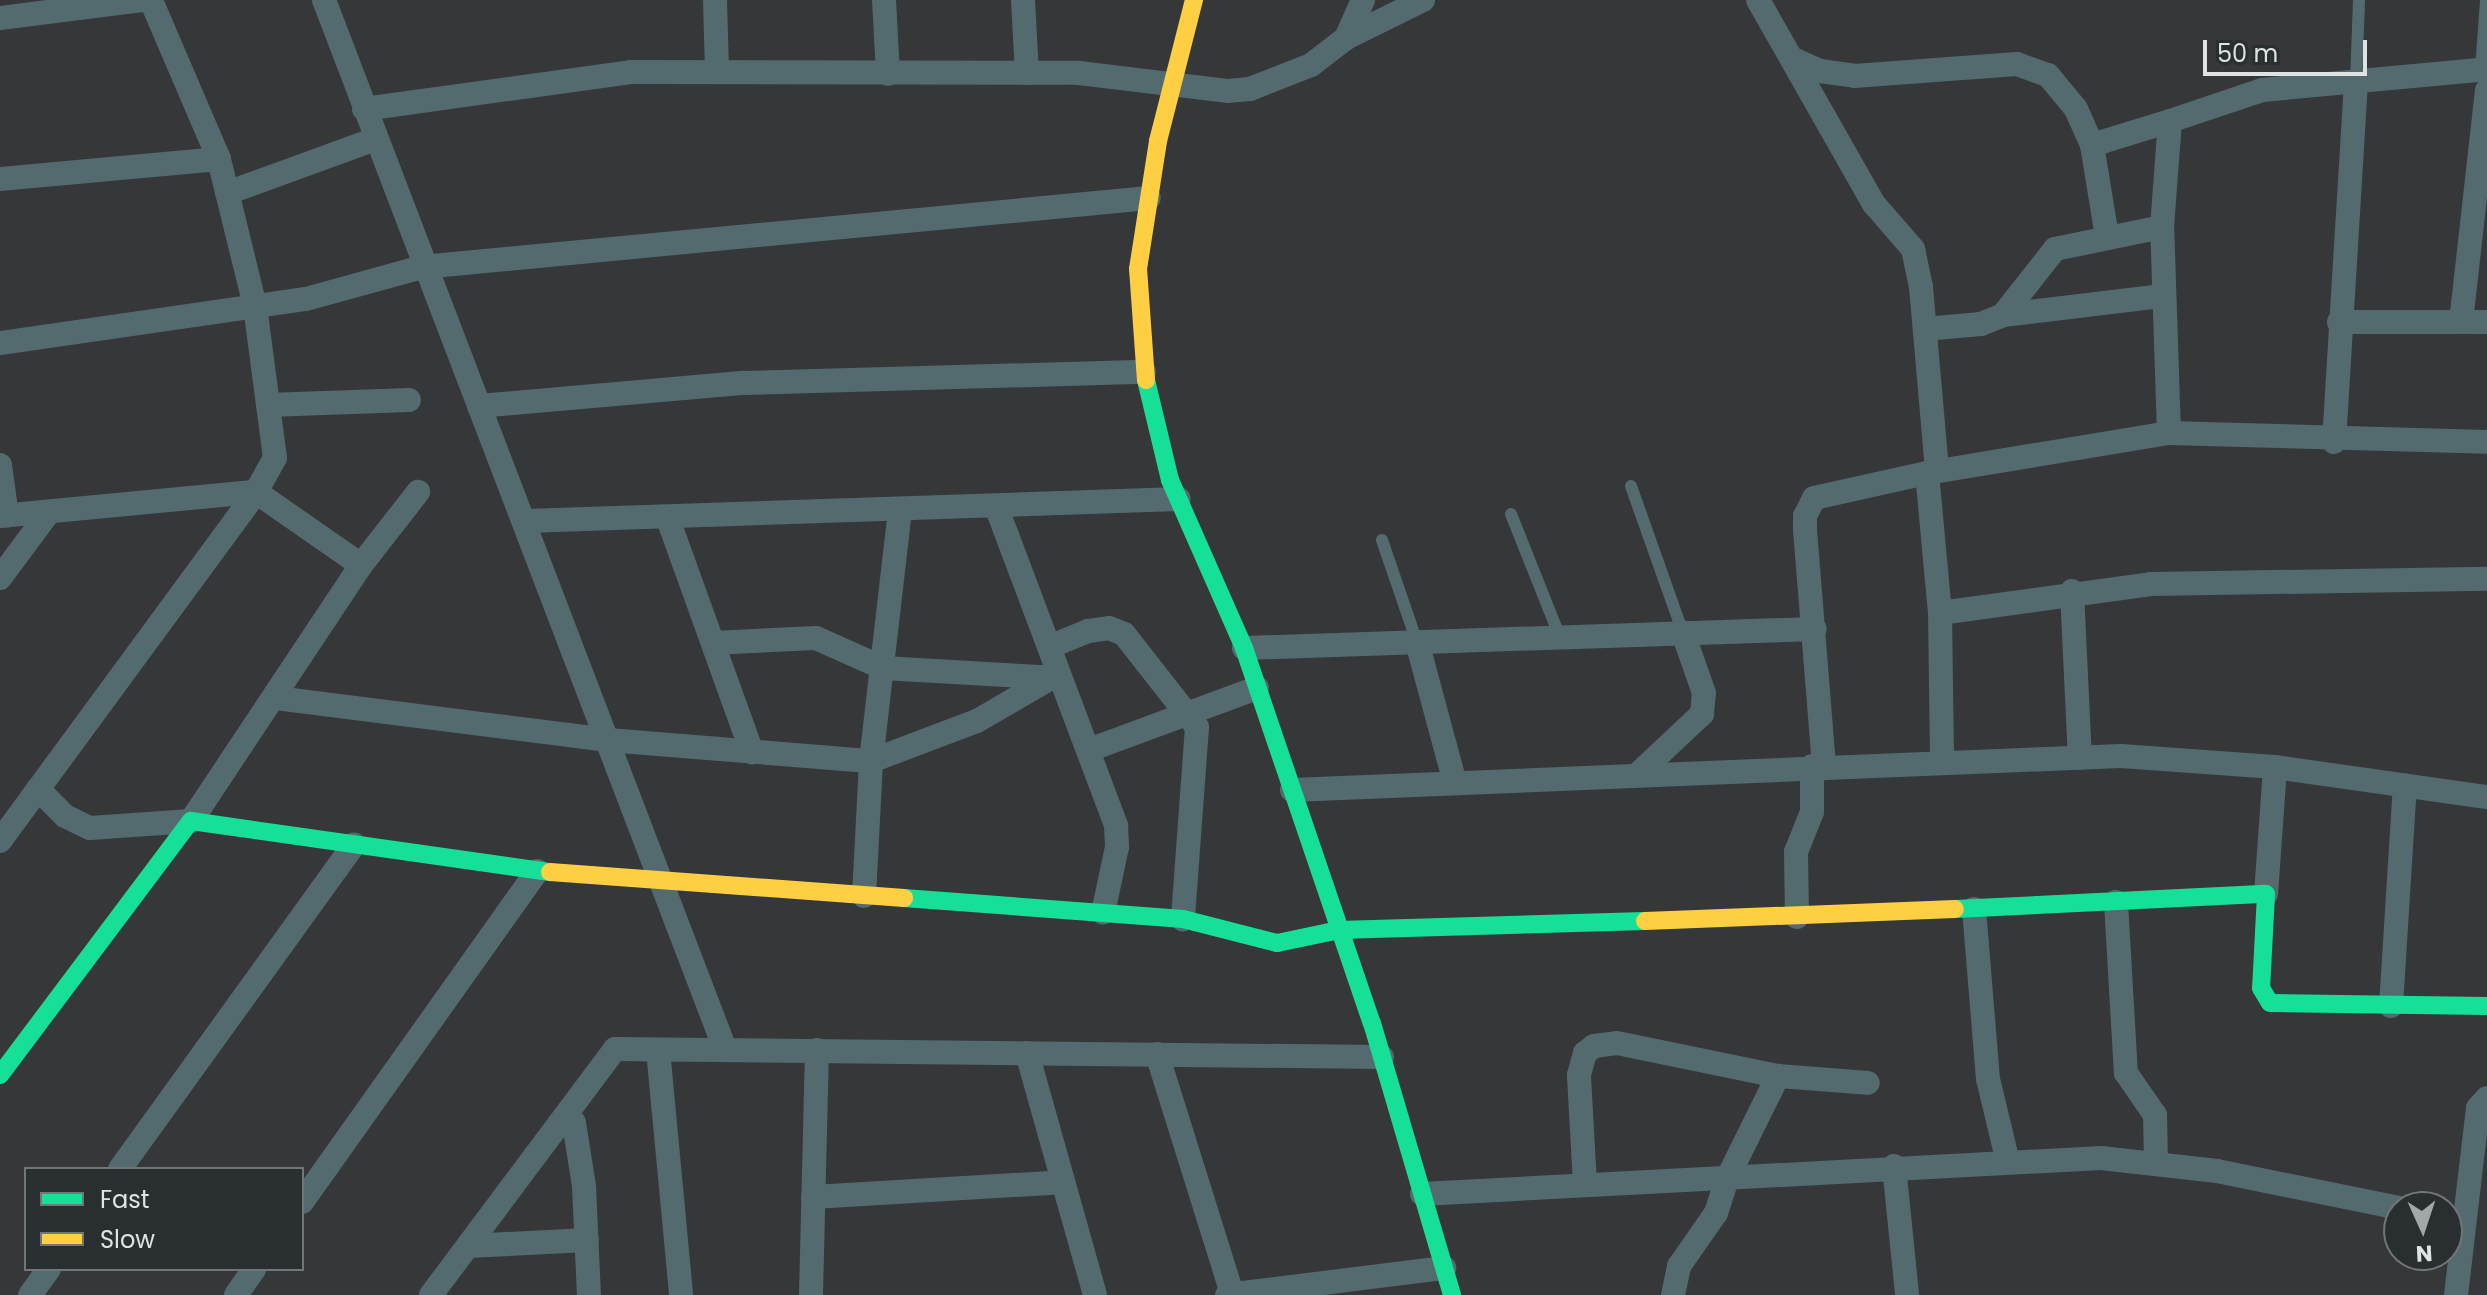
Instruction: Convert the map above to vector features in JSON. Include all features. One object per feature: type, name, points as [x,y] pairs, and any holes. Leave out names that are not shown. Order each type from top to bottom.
[{"type":"street","points":[[0,18],[142,0]]},
{"type":"street","points":[[0,841],[9,810],[38,789],[256,492],[275,458],[255,306],[219,159],[151,0]]},
{"type":"street","points":[[324,0],[422,267],[526,521],[725,1049]]},
{"type":"street","points":[[715,0],[717,71]]},
{"type":"street","points":[[884,0],[888,74]]},
{"type":"street","points":[[1023,0],[1027,73]]},
{"type":"street","points":[[1194,0],[1171,82],[1138,269],[1144,372],[1179,499],[1244,648],[1382,1057],[1452,1295]]},
{"type":"street","points":[[1346,38],[1363,0]]},
{"type":"street","points":[[364,109],[589,76],[717,71],[1027,73],[1171,82],[1227,91],[1250,89],[1311,65],[1346,38],[1423,0]]},
{"type":"street","points":[[1758,0],[1874,204],[1913,249],[1925,329],[1940,613],[1942,762]]},
{"type":"street","points":[[1793,59],[1820,71],[1854,76],[2017,64],[2034,69],[2061,88],[2092,145],[2107,237]]},
{"type":"street","points":[[2092,145],[2247,93],[2356,82],[2485,76],[2461,322]]},
{"type":"street","points":[[2334,442],[2356,82]]},
{"type":"street","points":[[2169,433],[2162,227],[2170,121]]},
{"type":"street","points":[[227,193],[375,139]]},
{"type":"street","points":[[0,179],[219,159]]},
{"type":"street","points":[[0,343],[306,299],[422,267],[1149,198]]},
{"type":"street","points":[[2003,315],[2055,249],[2162,227]]},
{"type":"street","points":[[1925,329],[1981,324],[2003,315],[2163,296]]},
{"type":"street","points":[[2339,322],[2487,322]]},
{"type":"street","points":[[479,406],[744,383],[1144,372]]},
{"type":"street","points":[[268,405],[409,400]]},
{"type":"street","points":[[1797,917],[1796,852],[1812,812],[1818,766],[1815,629],[1805,530],[1808,505],[1831,491],[2169,433],[2334,442],[2487,442]]},
{"type":"street","points":[[0,465],[3,516],[256,492],[361,565]]},
{"type":"street","points":[[0,1075],[191,821],[276,698],[361,565],[418,492]]},
{"type":"street","points":[[526,521],[668,519],[1179,499]]},
{"type":"street","points":[[996,506],[1049,647],[1056,678],[1089,750],[1116,826],[1117,847],[1103,913]]},
{"type":"street","points":[[864,896],[871,761],[900,510]]},
{"type":"street","points":[[0,578],[49,512]]},
{"type":"street","points":[[668,519],[752,752]]},
{"type":"street","points":[[1940,613],[2072,591],[2151,584],[2487,579]]},
{"type":"street","points":[[2072,591],[2080,758]]},
{"type":"street","points":[[1049,647],[1088,631],[1109,628],[1124,634],[1189,713],[1199,742],[1183,919]]},
{"type":"street","points":[[1244,648],[1815,629]]},
{"type":"street","points":[[1638,774],[1702,714],[1704,693],[1683,633]]},
{"type":"street","points":[[713,643],[816,638],[883,668],[1056,678]]},
{"type":"street","points":[[1417,642],[1455,783]]},
{"type":"street","points":[[276,698],[608,740],[871,761],[977,721],[1056,678]]},
{"type":"street","points":[[1089,750],[1257,688]]},
{"type":"street","points":[[1292,790],[1818,766],[2080,758],[2275,767],[2487,797]]},
{"type":"street","points":[[2275,767],[2261,988],[2270,1003],[2487,1006]]},
{"type":"street","points":[[2391,1006],[2405,785]]},
{"type":"street","points":[[38,789],[65,816],[90,828],[191,821],[537,871],[1183,919],[1277,943],[1339,930],[1797,917],[2266,894]]},
{"type":"street","points":[[121,1167],[354,844]]},
{"type":"street","points":[[304,1199],[537,871]]},
{"type":"street","points":[[2116,902],[2126,1073],[2155,1115],[2156,1163]]},
{"type":"street","points":[[1974,909],[1988,1079],[2008,1162]]},
{"type":"street","points":[[1585,1184],[1579,1075],[1585,1053],[1594,1046],[1617,1043],[1778,1076],[1868,1083]]},
{"type":"street","points":[[431,1295],[568,1115],[611,1051],[725,1049],[1382,1057]]},
{"type":"street","points":[[658,1050],[681,1295]]},
{"type":"street","points":[[811,1295],[817,1050]]},
{"type":"street","points":[[1027,1053],[1095,1295]]},
{"type":"street","points":[[1157,1054],[1230,1295],[1444,1268]]},
{"type":"street","points":[[1673,1295],[1679,1266],[1716,1213],[1728,1177],[1778,1076]]},
{"type":"street","points":[[2462,1191],[2478,1108],[2487,1098]]},
{"type":"street","points":[[568,1115],[577,1137],[589,1295]]},
{"type":"street","points":[[1422,1194],[1894,1166],[2101,1158],[2156,1163],[2383,1205]]},
{"type":"street","points":[[1894,1166],[1907,1295]]},
{"type":"street","points":[[813,1197],[1063,1182]]},
{"type":"street","points":[[468,1246],[587,1240]]},
{"type":"street","points":[[30,1295],[48,1271]]},
{"type":"street","points":[[236,1295],[253,1271]]},
{"type":"street","points":[[2456,1271],[2456,1295]]},
{"type":"lane","points":[[2356,82],[2359,0]]},
{"type":"lane","points":[[2485,76],[2486,0]]},
{"type":"lane","points":[[1631,486],[1683,633]]},
{"type":"lane","points":[[1511,514],[1560,637]]},
{"type":"lane","points":[[1382,540],[1417,642]]},
{"type":"traffic: fast","points":[[1146,380],[1170,480],[1244,648],[1372,1023],[1452,1295]]},
{"type":"traffic: fast","points":[[0,1075],[191,821],[550,872]]},
{"type":"traffic: fast","points":[[1955,909],[2266,894],[2261,988],[2270,1003],[2487,1006]]},
{"type":"traffic: fast","points":[[904,898],[1183,919],[1277,943],[1339,930],[1645,921]]},
{"type":"traffic: slow","points":[[1146,380],[1138,269],[1158,141],[1194,0]]},
{"type":"traffic: slow","points":[[550,872],[904,898]]},
{"type":"traffic: slow","points":[[1645,921],[1955,909]]}]
